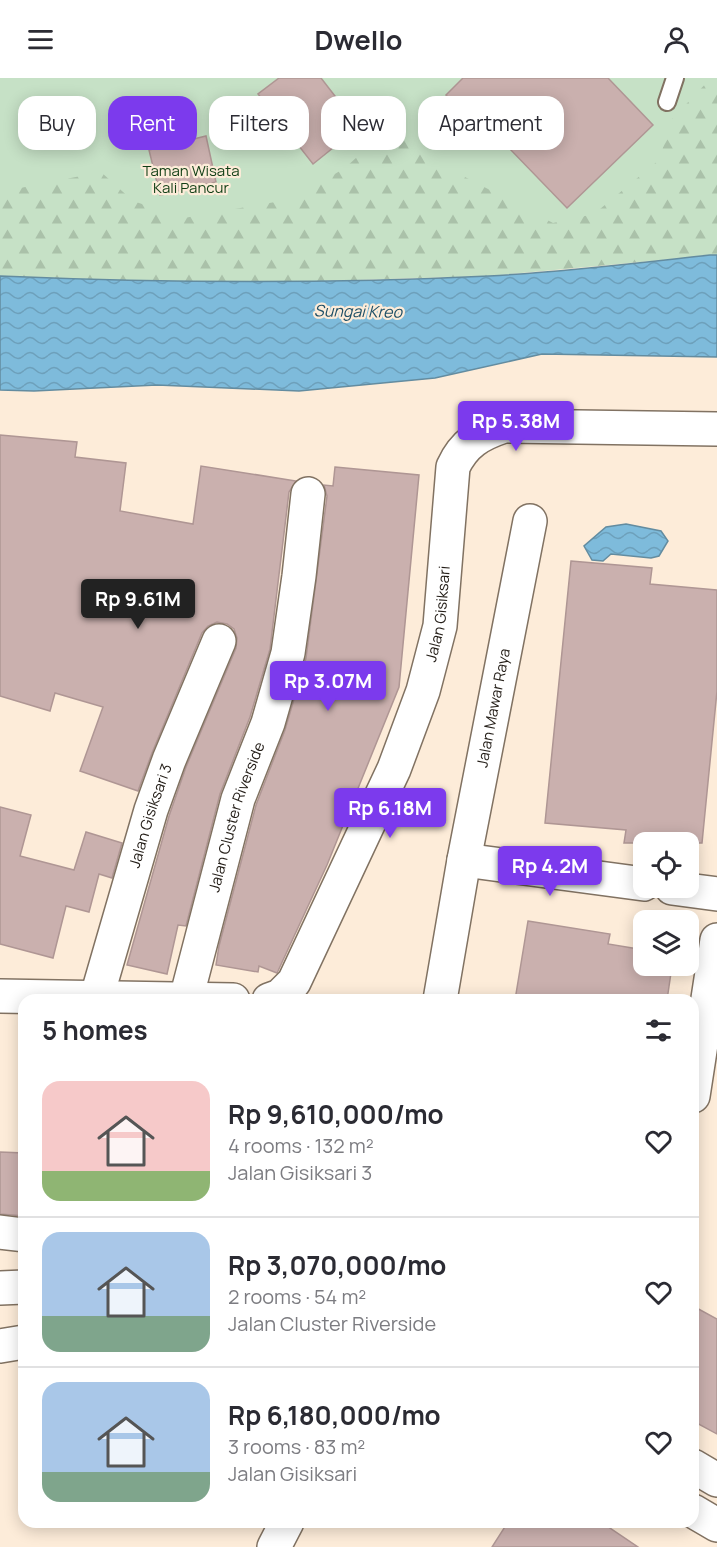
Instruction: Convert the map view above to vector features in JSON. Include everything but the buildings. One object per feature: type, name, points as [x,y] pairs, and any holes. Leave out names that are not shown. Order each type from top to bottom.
[{"type":"street","name":"Jalan Gisiksari","points":[[282,994],[294,982],[394,769],[423,691],[440,626],[453,467],[459,455],[482,434],[504,426],[717,429]]},
{"type":"street","name":"Jalan Cluster Riverside","points":[[187,994],[238,799],[268,723],[288,654],[308,494]]},
{"type":"street","name":"Jalan Mawar Raya","points":[[441,994],[464,860],[530,521]]},
{"type":"street","name":"Jalan Gisiksari 3","points":[[98,994],[151,810],[169,759],[219,641]]},
{"type":"street","points":[[464,860],[633,883]]},
{"type":"street","points":[[699,892],[717,894]]},
{"type":"street","points":[[699,1057],[717,940]]},
{"type":"street","points":[[0,996],[18,996]]},
{"type":"street","points":[[0,1232],[18,1234]]},
{"type":"street","points":[[0,1288],[18,1287]]},
{"type":"street","points":[[0,1346],[18,1343]]},
{"type":"street","points":[[699,1470],[717,1480]]},
{"type":"street","points":[[274,1547],[284,1528]]},
{"type":"lane","points":[[667,102],[675,78]]},
{"type":"green space","name":"Taman Wisata Kali Pancur","points":[[0,78],[717,78],[717,255],[0,276]]},
{"type":"green space","points":[[711,78],[717,78],[717,255],[490,276],[255,283],[122,282],[0,276],[0,192],[101,172],[133,201],[184,218],[292,199],[345,168],[365,150],[406,150],[406,136],[418,146],[418,150],[423,150],[442,165],[553,223],[594,214],[659,160],[672,119]]},
{"type":"water","name":"Sungai Kreo","points":[[717,255],[717,357],[542,354],[435,378],[299,391],[157,385],[34,391],[0,390],[0,276],[244,282],[428,279],[544,272]]},
{"type":"water","points":[[626,524],[661,531],[668,541],[659,556],[651,558],[611,554],[603,561],[592,560],[584,546],[606,527]]}]
